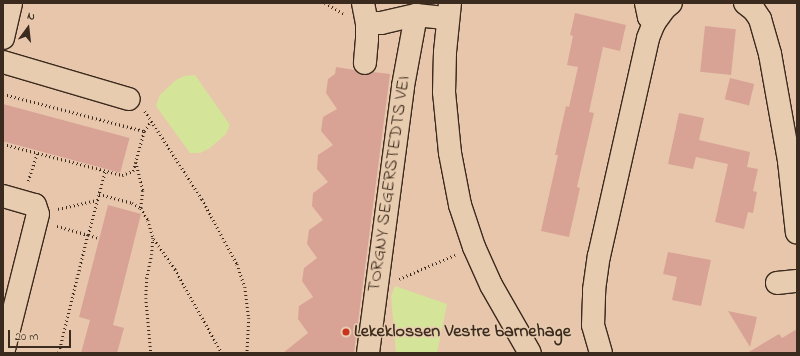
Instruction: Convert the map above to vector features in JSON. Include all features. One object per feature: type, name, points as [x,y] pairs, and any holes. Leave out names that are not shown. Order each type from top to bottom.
[{"type":"street","points":[[3,38],[11,3]]},
{"type":"street","points":[[646,3],[649,17],[654,23]]},
{"type":"street","points":[[601,353],[593,326],[594,290],[599,256],[646,46],[654,23],[664,8],[671,3]]},
{"type":"street","points":[[745,3],[754,10],[760,19],[770,54],[789,161],[797,233]]},
{"type":"street","points":[[365,13],[381,23],[416,15],[448,11],[444,92],[450,153],[460,205],[474,247],[491,285],[530,353]]},
{"type":"street","points":[[365,13],[368,39],[365,63]]},
{"type":"street","name":"TORGNY SEGERSTEDTS VEI","points":[[368,353],[403,86],[416,15]]},
{"type":"street","points":[[3,62],[130,99]]},
{"type":"street","points":[[3,353],[38,214],[35,205],[13,199]]},
{"type":"path","points":[[3,94],[144,131]]},
{"type":"path","points":[[130,99],[140,104],[202,199],[237,264],[245,287],[249,318],[247,353]]},
{"type":"path","points":[[3,144],[122,175],[133,171],[144,131],[151,121]]},
{"type":"path","points":[[13,199],[37,153]]},
{"type":"path","points":[[136,161],[143,191],[141,208]]},
{"type":"path","points":[[59,353],[105,171]]},
{"type":"path","points":[[99,194],[132,203],[141,208],[148,220],[153,238],[176,269],[222,353]]},
{"type":"path","points":[[76,205],[97,200]]},
{"type":"path","points":[[37,221],[97,238]]},
{"type":"path","points":[[151,353],[146,298],[153,238]]},
{"type":"path","points":[[376,289],[474,247]]},
{"type":"green space","points":[[195,75],[230,125],[226,134],[210,148],[200,153],[190,153],[156,106],[160,95],[176,80],[184,76]]},
{"type":"green space","points":[[395,286],[447,304],[437,353],[396,353],[391,296]]},
{"type":"building","points":[[575,13],[626,25],[620,51],[603,47],[589,112],[594,113],[577,187],[580,188],[569,237],[541,231],[558,155],[555,155],[566,106],[569,107],[578,67],[567,65],[573,36],[570,35]]},
{"type":"building","points":[[705,26],[736,29],[731,75],[700,72]]},
{"type":"building","points":[[336,67],[355,70],[364,75],[373,72],[390,74],[354,353],[283,353],[308,333],[298,319],[299,306],[313,297],[302,281],[304,268],[317,258],[307,244],[309,230],[323,220],[312,206],[313,193],[328,182],[317,169],[318,155],[333,145],[321,131],[323,117],[337,109],[326,93],[328,79],[335,74]]},
{"type":"building","points":[[730,78],[754,84],[749,105],[725,99]]},
{"type":"building","points":[[3,104],[130,138],[120,173],[3,141]]},
{"type":"building","points":[[679,113],[704,118],[699,140],[750,152],[747,167],[758,169],[753,191],[757,192],[753,213],[748,212],[744,229],[715,222],[728,164],[696,157],[693,169],[668,164]]},
{"type":"building","points":[[108,205],[141,214],[113,325],[124,328],[117,353],[81,353],[90,320],[79,317]]},
{"type":"building","points":[[668,252],[711,260],[701,306],[672,300],[677,277],[663,274]]},
{"type":"building","points":[[728,311],[757,317],[750,347]]},
{"type":"building","points":[[797,329],[797,353],[747,353],[779,334],[782,338]]},
{"type":"place","name":"Lekeklossen Vestre barnehage","points":[[346,332]]}]
